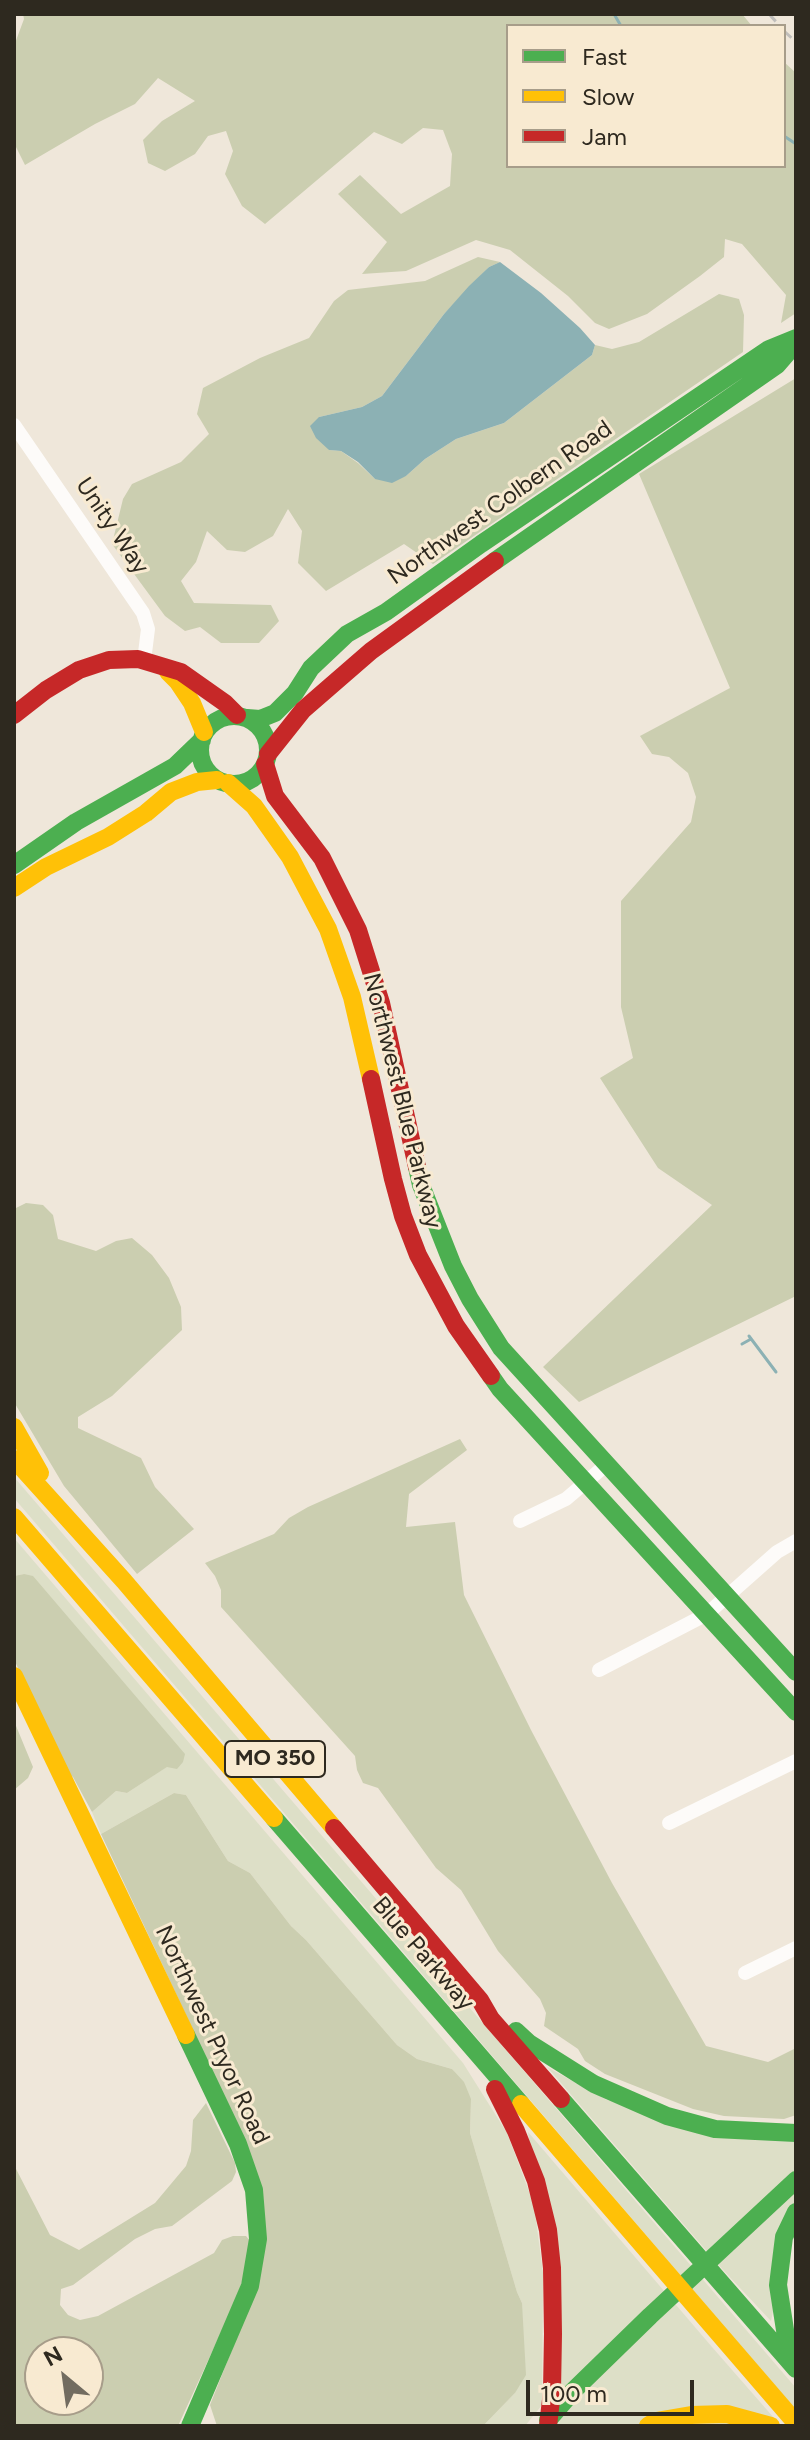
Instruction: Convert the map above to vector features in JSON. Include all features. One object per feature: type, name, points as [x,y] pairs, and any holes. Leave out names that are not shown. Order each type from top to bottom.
[{"type":"main road","name":"Northwest Colbern Road","points":[[242,717],[260,719],[275,713],[295,693],[311,668],[347,634],[386,612],[769,349],[796,341]]},
{"type":"main road","name":"Northwest Colbern Road","points":[[266,759],[303,710],[371,651],[477,573],[777,365],[796,341]]},
{"type":"main road","points":[[14,715],[79,670],[109,660],[152,663],[181,672],[256,724],[267,743],[266,759],[259,773],[250,780],[186,785],[171,792],[146,813],[108,837],[46,867],[14,888]]},
{"type":"main road","points":[[152,663],[178,682],[192,703],[203,736],[200,751],[202,762],[208,772],[222,781]]},
{"type":"main road","points":[[14,865],[76,822],[175,766],[215,722],[242,717]]},
{"type":"main road","name":"Northwest Blue Parkway","points":[[266,759],[275,796],[322,858],[358,930],[381,1003],[421,1185],[453,1266],[470,1299],[501,1348],[563,1421],[796,1672]]},
{"type":"main road","name":"Northwest Blue Parkway","points":[[222,781],[254,806],[290,857],[312,896],[337,952],[352,997],[400,1204],[418,1255],[456,1326],[500,1389],[796,1712]]},
{"type":"main road","points":[[14,1427],[67,1520]]},
{"type":"main road","name":"Blue Parkway","points":[[14,1459],[124,1581],[480,2000],[491,2019],[793,2366]]},
{"type":"main road","name":"Blue Parkway","points":[[14,1517],[796,2423]]},
{"type":"main road","name":"Northwest Pryor Road","points":[[14,1676],[238,2144],[254,2190],[258,2239],[250,2286],[190,2426]]},
{"type":"main road","points":[[480,2000],[529,2043],[594,2084],[632,2102],[667,2116],[715,2129],[796,2133]]},
{"type":"main road","points":[[477,2054],[516,2131],[536,2181],[548,2230],[553,2334],[552,2391],[545,2426]]},
{"type":"main road","points":[[545,2426],[573,2391],[796,2180]]},
{"type":"main road","points":[[793,2366],[778,2285],[784,2237],[796,2212]]},
{"type":"main road","points":[[648,2426],[656,2421],[691,2415],[727,2414],[771,2426]]},
{"type":"street","name":"Unity Way","points":[[15,428],[143,613],[152,663]]},
{"type":"street","points":[[520,1521],[566,1499],[606,1465]]},
{"type":"street","points":[[599,1670],[707,1614],[777,1552],[796,1541]]},
{"type":"street","points":[[669,1823],[796,1761]]},
{"type":"street","points":[[745,1973],[796,1948]]},
{"type":"green space","points":[[23,14],[742,14],[750,24],[506,24],[506,168],[786,168],[786,64],[796,73],[796,313],[781,323],[786,295],[742,244],[725,239],[724,257],[700,276],[647,314],[609,329],[595,323],[568,296],[510,250],[476,240],[406,271],[362,274],[387,242],[338,194],[360,175],[401,214],[450,186],[452,154],[443,130],[423,128],[402,144],[374,132],[265,224],[242,206],[225,174],[233,151],[226,131],[208,136],[195,154],[165,171],[148,163],[143,140],[162,121],[195,101],[158,78],[135,104],[25,165],[14,143],[14,46]]},
{"type":"green space","points":[[478,257],[500,262],[489,267],[444,314],[382,396],[362,407],[319,417],[329,450],[341,451],[375,479],[406,476],[456,439],[504,423],[592,355],[595,345],[612,349],[639,342],[719,294],[739,299],[744,315],[743,352],[433,564],[404,544],[326,591],[298,563],[302,531],[288,509],[273,536],[245,552],[227,550],[207,531],[196,562],[181,581],[194,603],[271,605],[279,621],[259,643],[221,643],[200,627],[185,631],[165,616],[112,544],[123,499],[132,484],[181,462],[209,434],[197,414],[203,388],[260,358],[309,338],[334,301],[348,290],[425,281]]},
{"type":"green space","points":[[796,378],[796,1296],[579,1402],[543,1367],[712,1205],[658,1168],[600,1078],[633,1058],[621,1007],[621,901],[691,822],[696,797],[688,773],[669,757],[652,754],[640,736],[730,688],[639,474]]},
{"type":"green space","points":[[26,1203],[43,1205],[53,1215],[58,1239],[96,1251],[116,1241],[132,1238],[152,1255],[169,1278],[181,1307],[182,1330],[112,1396],[78,1417],[78,1428],[141,1458],[155,1487],[194,1529],[137,1574],[64,1486],[14,1402],[14,1209]]},
{"type":"green space","points":[[460,1439],[467,1450],[409,1494],[406,1527],[455,1522],[464,1595],[612,1883],[706,2046],[768,2062],[796,2048],[796,2115],[784,2119],[724,2116],[693,2109],[605,2074],[585,2061],[578,2049],[544,2026],[546,2013],[540,1999],[498,1951],[461,1890],[436,1868],[378,1788],[363,1783],[355,1756],[221,1607],[221,1590],[205,1563],[274,1534],[289,1518],[308,1507]]},
{"type":"green space","points":[[14,1477],[796,2388],[796,2410],[14,1498]]},
{"type":"green space","points":[[14,1538],[463,2063],[507,2133],[534,2205],[543,2273],[542,2405],[525,2426],[483,2426],[515,2393],[522,2303],[470,2133],[471,2100],[452,2069],[417,2059],[397,2045],[291,1926],[250,1873],[228,1861],[186,1795],[174,1793],[101,1834],[92,1812],[116,1791],[127,1793],[168,1766],[24,1574],[14,1576]]},
{"type":"green space","points":[[14,1576],[33,1576],[185,1754],[177,1769],[167,1767],[127,1793],[116,1791],[92,1812],[73,1777],[63,1770],[14,1659]]},
{"type":"green space","points":[[14,1721],[33,1767],[28,1778],[14,1790]]},
{"type":"green space","points":[[174,1793],[186,1795],[228,1861],[250,1873],[291,1926],[397,2045],[417,2059],[452,2069],[464,2082],[471,2099],[470,2133],[522,2303],[526,2375],[515,2393],[483,2426],[217,2426],[210,2405],[256,2289],[239,2128],[101,1834]]},
{"type":"green space","points":[[547,2067],[607,2100],[796,2141],[796,2201],[771,2321],[725,2272]]},
{"type":"green space","points":[[206,2103],[235,2163],[236,2172],[232,2181],[172,2226],[155,2229],[135,2239],[73,2285],[61,2289],[60,2305],[68,2315],[80,2320],[98,2316],[214,2253],[222,2240],[246,2236],[251,2242],[243,2279],[178,2426],[14,2426],[14,2165],[50,2235],[79,2250],[155,2203],[186,2166],[191,2151],[193,2120]]},
{"type":"green space","points":[[528,2132],[781,2426],[645,2421],[636,2426],[553,2426],[557,2372]]},
{"type":"water","points":[[500,262],[580,328],[595,345],[592,355],[504,423],[456,439],[392,483],[375,479],[358,462],[341,451],[329,450],[316,438],[310,426],[319,417],[362,407],[382,396],[444,314],[489,267]]},
{"type":"waterway","points":[[614,14],[620,24]]},
{"type":"waterway","points":[[786,137],[796,144]]},
{"type":"waterway","points":[[749,1336],[776,1372]]},
{"type":"waterway","points":[[742,1344],[751,1339]]},
{"type":"railway","points":[[769,14],[778,24]]},
{"type":"railway","points":[[786,33],[796,42]]},
{"type":"traffic: fast","points":[[247,718],[260,719],[275,713],[295,693],[311,668],[347,634],[386,612],[769,349],[796,338]]},
{"type":"traffic: fast","points":[[495,561],[777,365],[796,343]]},
{"type":"traffic: fast","points":[[234,716],[258,726],[268,750],[258,774],[234,784],[210,774],[200,750],[210,726],[234,716]]},
{"type":"traffic: fast","points":[[14,865],[76,822],[175,766],[202,740]]},
{"type":"traffic: fast","points":[[417,1167],[453,1266],[501,1348],[796,1672]]},
{"type":"traffic: fast","points":[[491,1376],[796,1712]]},
{"type":"traffic: fast","points":[[274,1818],[521,2104]]},
{"type":"traffic: fast","points":[[516,2031],[529,2043],[594,2084],[667,2116],[715,2129],[796,2133]]},
{"type":"traffic: fast","points":[[186,2035],[238,2144],[254,2190],[258,2239],[250,2286],[190,2426]]},
{"type":"traffic: fast","points":[[561,2099],[796,2369]]},
{"type":"traffic: fast","points":[[548,2420],[573,2391],[650,2316],[796,2180]]},
{"type":"traffic: fast","points":[[790,2362],[778,2285],[784,2237],[796,2212]]},
{"type":"traffic: slow","points":[[168,672],[192,703],[204,732]]},
{"type":"traffic: slow","points":[[14,888],[46,867],[108,837],[146,813],[171,792],[197,782],[217,780]]},
{"type":"traffic: slow","points":[[228,783],[254,806],[290,857],[328,929],[352,997],[371,1079]]},
{"type":"traffic: slow","points":[[14,1427],[40,1473]]},
{"type":"traffic: slow","points":[[14,1459],[124,1581],[334,1828]]},
{"type":"traffic: slow","points":[[14,1517],[274,1818]]},
{"type":"traffic: slow","points":[[14,1676],[186,2035]]},
{"type":"traffic: slow","points":[[521,2104],[796,2423]]},
{"type":"traffic: slow","points":[[648,2426],[656,2421],[691,2415],[727,2414],[771,2426]]},
{"type":"traffic: jam","points":[[268,754],[303,710],[371,651],[495,561]]},
{"type":"traffic: jam","points":[[14,715],[79,670],[109,660],[138,659],[181,672],[237,715]]},
{"type":"traffic: jam","points":[[265,764],[275,796],[322,858],[358,930],[381,1003],[417,1167]]},
{"type":"traffic: jam","points":[[371,1079],[393,1179],[418,1255],[456,1326],[491,1376]]},
{"type":"traffic: jam","points":[[334,1828],[561,2099]]},
{"type":"traffic: jam","points":[[495,2089],[536,2181],[548,2230],[553,2334],[548,2426]]}]
